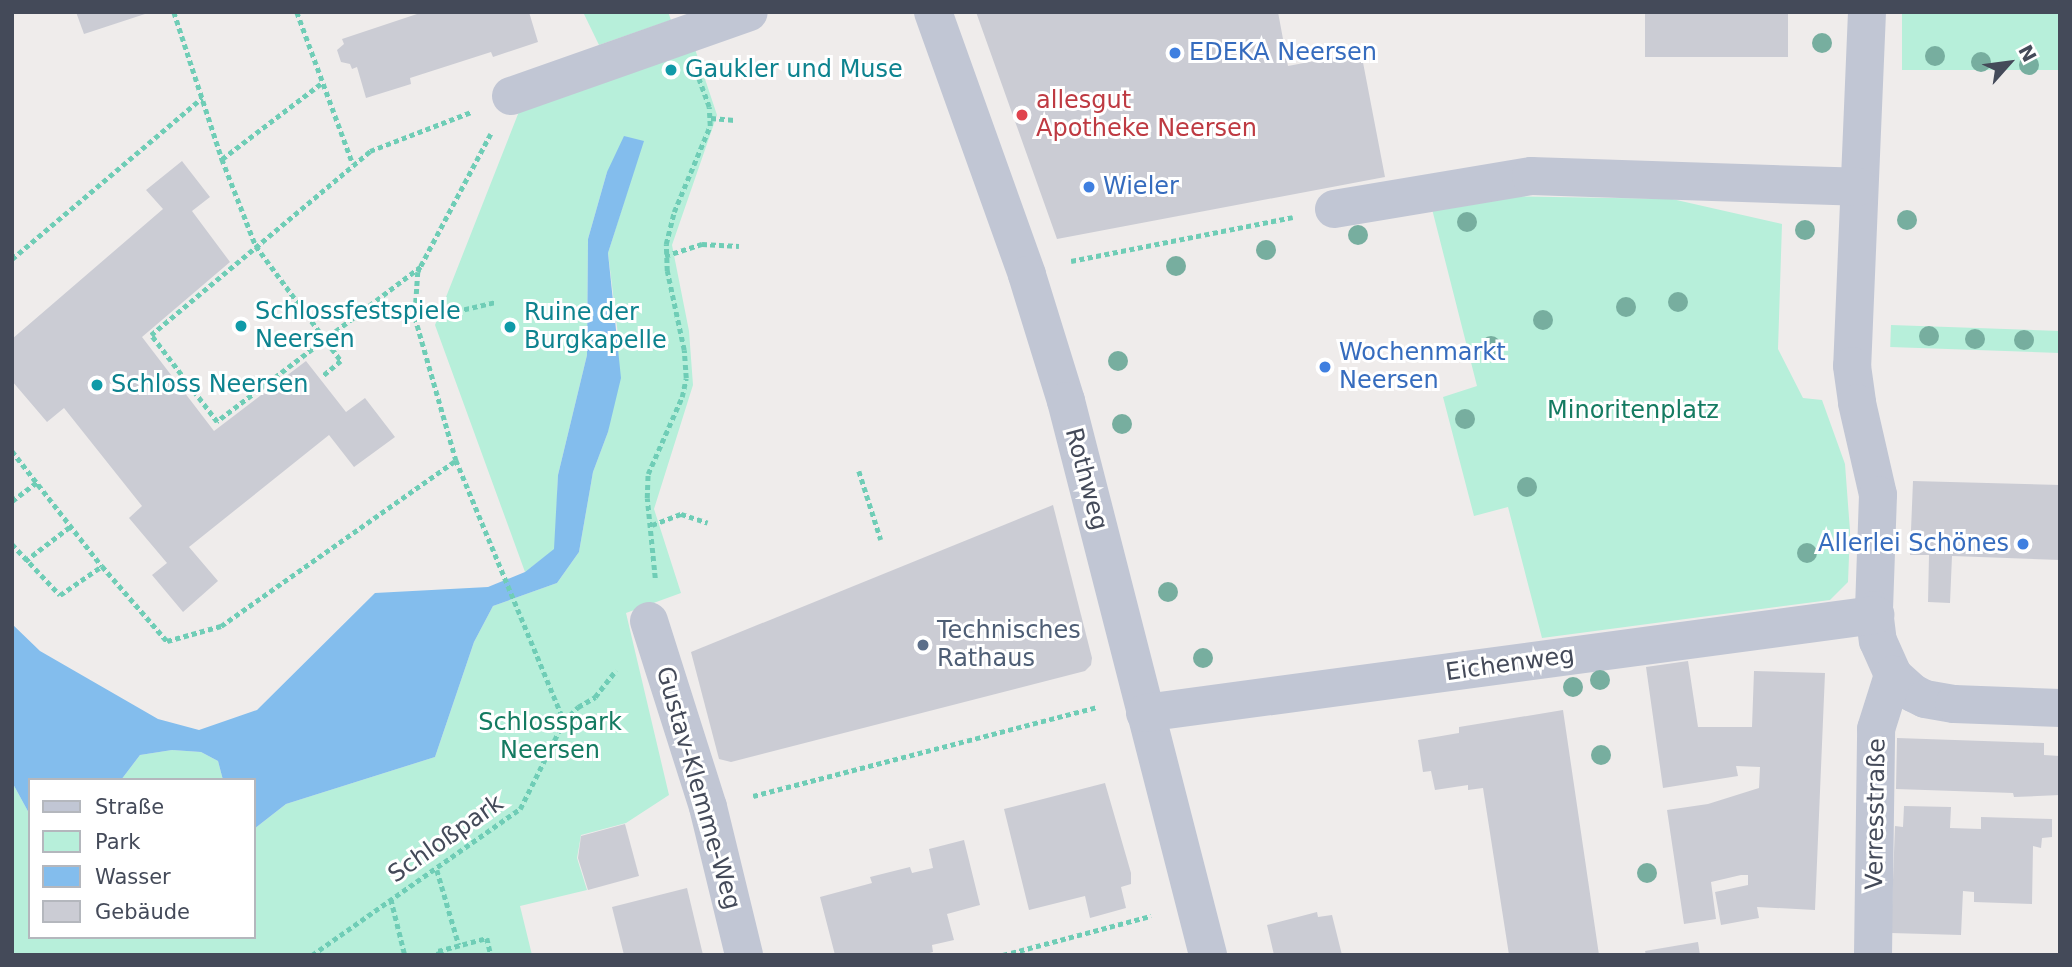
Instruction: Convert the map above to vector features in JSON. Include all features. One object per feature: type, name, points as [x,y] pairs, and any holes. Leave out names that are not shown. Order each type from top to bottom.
[{"type":"street","points":[[511,96],[749,12]]},
{"type":"street","name":"Rothweg","points":[[933,12],[1027,275],[1084,470],[1208,955]]},
{"type":"street","points":[[1867,12],[1852,366],[1857,403],[1878,495],[1882,644],[1913,693],[1939,702],[2060,708]]},
{"type":"street","points":[[1334,209],[1531,176],[1858,187]]},
{"type":"street","name":"Gustav-Klemme-Weg","points":[[649,621],[708,807],[744,955]]},
{"type":"street","name":"Eichenweg","points":[[1143,705],[1882,644]]},
{"type":"street","name":"Verresstraße","points":[[1873,955],[1876,729],[1882,644]]},
{"type":"path","points":[[174,12],[222,159],[256,246],[341,361],[323,376]]},
{"type":"path","points":[[298,12],[354,164]]},
{"type":"path","points":[[511,96],[421,267],[415,317],[456,460],[564,721],[602,690],[649,621],[656,568],[647,498],[648,474],[682,397],[686,378],[684,350],[665,257],[674,212],[708,135],[711,118],[684,36]]},
{"type":"path","points":[[222,159],[323,82]]},
{"type":"path","points":[[421,267],[217,422],[151,335],[370,151],[511,96]]},
{"type":"path","points":[[12,259],[202,98]]},
{"type":"path","points":[[711,118],[735,121]]},
{"type":"path","points":[[1027,275],[1085,257],[1334,209]]},
{"type":"path","points":[[665,257],[702,244],[739,246]]},
{"type":"path","points":[[415,317],[431,317],[496,302]]},
{"type":"path","points":[[12,451],[103,566],[167,641],[221,626],[456,460]]},
{"type":"path","points":[[859,471],[881,540]]},
{"type":"path","points":[[12,501],[37,482]]},
{"type":"path","points":[[652,525],[681,514],[708,523]]},
{"type":"path","points":[[25,561],[71,526]]},
{"type":"path","points":[[12,544],[25,561],[60,595],[103,566]]},
{"type":"path","points":[[708,807],[1143,705]]},
{"type":"path","name":"Schloßpark","points":[[312,955],[437,870],[520,809],[564,721]]},
{"type":"path","points":[[437,870],[459,945]]},
{"type":"path","points":[[391,900],[405,955]]},
{"type":"path","points":[[1003,955],[1195,904]]},
{"type":"path","points":[[439,955],[438,951],[487,938],[491,955]]},
{"type":"green space","points":[[583,12],[668,12],[671,20],[599,45]]},
{"type":"green space","points":[[1902,12],[2060,12],[2060,70],[1902,70]]},
{"type":"green space","name":"Schlosspark Neersen","points":[[695,49],[717,115],[672,245],[689,331],[693,385],[654,509],[681,593],[626,613],[669,795],[626,823],[581,835],[577,858],[587,890],[520,906],[532,955],[12,955],[12,782],[28,811],[28,939],[256,939],[256,827],[286,804],[435,757],[474,642],[493,606],[557,583],[579,552],[593,472],[608,432],[619,343],[608,253],[643,141],[607,172],[588,239],[587,355],[558,475],[555,549],[525,572],[435,325],[520,109]]},
{"type":"green space","name":"Minoritenplatz","points":[[1502,196],[1672,199],[1782,224],[1778,349],[1803,398],[1822,400],[1845,464],[1850,531],[1848,582],[1830,600],[1542,638],[1508,507],[1474,516],[1443,397],[1477,386],[1432,209]]},
{"type":"green space","points":[[1891,325],[2060,331],[2059,353],[1890,347]]},
{"type":"green space","points":[[172,750],[201,752],[218,761],[222,778],[123,778],[140,755]]},
{"type":"water","points":[[624,136],[644,141],[608,253],[621,378],[608,432],[593,472],[579,552],[557,583],[493,606],[474,642],[435,757],[286,804],[256,827],[256,778],[222,778],[218,761],[201,752],[172,750],[140,755],[123,778],[28,778],[28,811],[12,782],[12,624],[40,651],[158,719],[199,730],[257,710],[375,593],[488,587],[525,572],[554,549],[558,475],[587,355],[588,239],[607,172]]},
{"type":"building","points":[[76,12],[148,12],[148,13],[84,34]]},
{"type":"building","points":[[423,12],[529,12],[538,42],[493,57],[491,52],[410,78],[411,84],[366,98],[357,67],[352,69],[350,64],[341,62],[337,50],[344,44],[342,39]]},
{"type":"building","points":[[976,12],[1278,12],[1288,66],[1361,52],[1385,177],[1057,239]]},
{"type":"building","points":[[1645,12],[1788,12],[1788,57],[1645,57]]},
{"type":"building","name":"Schloss Neersen","points":[[182,161],[210,197],[192,211],[230,262],[142,337],[214,431],[306,361],[346,412],[365,398],[395,437],[354,467],[329,435],[189,547],[218,581],[183,612],[152,575],[167,563],[129,518],[142,506],[64,408],[47,422],[12,381],[12,339],[163,209],[146,190]]},
{"type":"building","points":[[1913,481],[2060,485],[2060,560],[1952,556],[1950,603],[1928,602],[1929,555],[1910,555]]},
{"type":"building","points":[[1053,505],[1092,658],[1091,665],[1085,671],[731,762],[719,759],[691,652]]},
{"type":"building","points":[[1688,661],[1698,727],[1752,727],[1754,671],[1825,673],[1815,910],[1757,907],[1759,918],[1721,925],[1715,892],[1748,885],[1748,875],[1741,875],[1711,882],[1716,919],[1684,924],[1667,810],[1708,804],[1759,788],[1760,767],[1736,766],[1738,776],[1663,788],[1646,667]]},
{"type":"building","points":[[1563,710],[1599,955],[1509,955],[1483,788],[1468,790],[1468,785],[1435,790],[1431,771],[1423,772],[1418,740],[1459,733],[1459,727]]},
{"type":"building","points":[[1897,738],[2044,743],[2044,755],[2060,756],[2060,795],[2014,797],[2013,793],[1896,789]]},
{"type":"building","points":[[1105,783],[1131,873],[1131,884],[1121,887],[1126,908],[1090,918],[1085,896],[1029,910],[1004,809]]},
{"type":"building","points":[[1904,806],[1951,807],[1950,828],[1981,829],[1981,817],[2052,819],[2052,837],[2042,838],[2041,848],[2033,846],[2032,904],[1974,902],[1974,892],[1963,891],[1961,935],[1891,933],[1895,826],[1903,827]]},
{"type":"building","points":[[625,824],[639,876],[588,890],[578,858],[581,836]]},
{"type":"building","points":[[964,840],[980,905],[947,914],[954,940],[932,945],[933,952],[922,955],[835,955],[820,897],[872,883],[870,877],[910,867],[912,873],[933,868],[929,849]]},
{"type":"building","points":[[687,888],[703,955],[624,955],[612,907]]},
{"type":"building","points":[[1317,912],[1318,917],[1332,915],[1342,955],[1274,955],[1267,925]]},
{"type":"building","points":[[1698,942],[1700,955],[1646,955],[1645,951]]},
{"type":"place","name":"EDEKA Neersen","points":[[1175,53]]},
{"type":"place","name":"Gaukler und Muse","points":[[671,70]]},
{"type":"place","name":"allesgut Apotheke Neersen","points":[[1022,115]]},
{"type":"place","name":"Wieler","points":[[1089,187]]},
{"type":"place","name":"Schlossfestspiele Neersen","points":[[241,326]]},
{"type":"place","name":"Ruine der Burgkapelle","points":[[510,327]]},
{"type":"place","name":"Wochenmarkt Neersen","points":[[1325,367]]},
{"type":"place","name":"Schloss Neersen","points":[[97,385]]},
{"type":"place","name":"Allerlei Schönes","points":[[2023,544]]},
{"type":"place","name":"Technisches Rathaus","points":[[923,645]]}]
